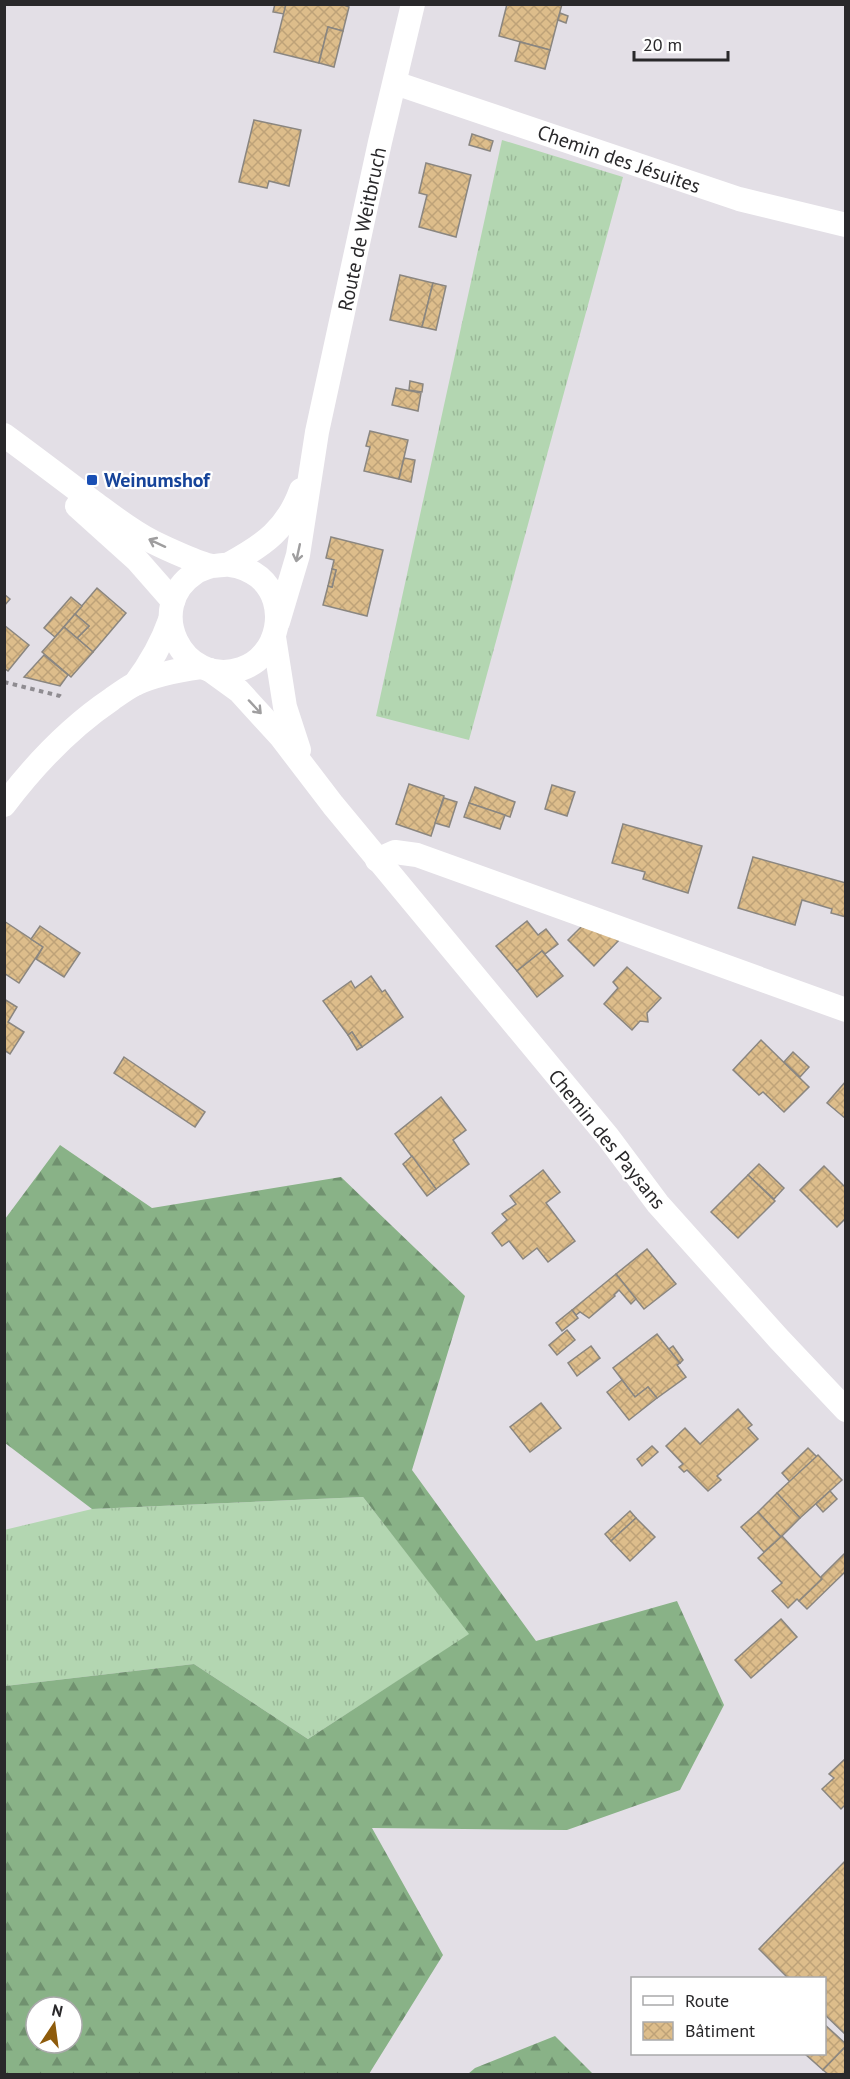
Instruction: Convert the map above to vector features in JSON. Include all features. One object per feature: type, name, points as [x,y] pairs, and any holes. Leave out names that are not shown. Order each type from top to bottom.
[{"type":"street","name":"Route de Weitbruch","points":[[4,805],[55,745],[89,715],[135,684],[170,673],[206,669],[226,672],[241,669],[255,662],[266,651],[276,630],[298,555],[313,454],[413,4]]},
{"type":"street","name":"Chemin des Jésuites","points":[[395,82],[739,199],[846,225]]},
{"type":"street","points":[[4,437],[151,541],[220,565],[246,569],[260,577],[270,590],[276,606],[276,630]]},
{"type":"street","points":[[4,437],[136,560],[171,610],[172,634],[179,648],[189,659],[206,669]]},
{"type":"street","name":"Route de Weitbruch","points":[[135,684],[164,638],[171,610],[181,585],[195,573],[220,565],[271,537],[287,519],[297,500],[313,454]]},
{"type":"street","name":"Chemin des Paysans","points":[[276,630],[285,707],[305,767]]},
{"type":"street","name":"Chemin des Paysans","points":[[206,669],[239,691],[305,767],[377,860],[608,1137],[658,1204],[846,1410]]},
{"type":"street","points":[[377,860],[394,852],[417,855],[846,1010]]},
{"type":"path","points":[[4,682],[60,696],[89,715]]},
{"type":"green space","points":[[502,140],[623,177],[469,740],[376,716]]},
{"type":"green space","points":[[60,1145],[152,1208],[341,1177],[465,1296],[412,1470],[536,1641],[677,1601],[724,1705],[680,1790],[567,1830],[372,1828],[443,1955],[369,2074],[5,2074],[5,1686],[194,1664],[308,1739],[469,1634],[363,1497],[92,1509],[5,1443],[5,1219]]},
{"type":"green space","points":[[363,1497],[470,1634],[308,1739],[194,1664],[5,1686],[4,1530],[92,1509]]},
{"type":"green space","points":[[555,2036],[593,2074],[468,2074],[475,2068]]},
{"type":"building","points":[[275,4],[286,4],[284,14],[273,12]]},
{"type":"building","points":[[286,4],[341,4],[349,7],[343,31],[328,27],[319,63],[274,52]]},
{"type":"building","points":[[507,4],[562,4],[550,50],[499,36]]},
{"type":"building","points":[[560,13],[568,16],[566,23],[558,20]]},
{"type":"building","points":[[328,27],[343,31],[334,67],[319,63]]},
{"type":"building","points":[[520,42],[550,50],[545,69],[515,61]]},
{"type":"building","points":[[254,120],[301,130],[289,186],[269,181],[267,188],[239,182]]},
{"type":"building","points":[[472,134],[493,141],[490,151],[469,145]]},
{"type":"building","points":[[426,163],[471,175],[456,237],[419,227],[427,195],[419,193]]},
{"type":"building","points":[[400,275],[433,283],[422,327],[390,320]]},
{"type":"building","points":[[433,283],[446,286],[436,330],[422,327]]},
{"type":"building","points":[[410,381],[423,384],[422,392],[409,390]]},
{"type":"building","points":[[396,388],[421,393],[418,411],[392,405]]},
{"type":"building","points":[[370,431],[408,440],[399,479],[364,471],[370,447],[366,446]]},
{"type":"building","points":[[404,458],[415,460],[411,482],[399,479]]},
{"type":"building","points":[[331,537],[383,550],[367,616],[323,605],[328,586],[332,587],[336,570],[332,569],[334,560],[326,558]]},
{"type":"building","points":[[332,569],[336,570],[332,587],[328,586]]},
{"type":"building","points":[[97,588],[126,613],[93,652],[77,638],[89,626],[75,614]]},
{"type":"building","points":[[4,594],[10,599],[4,606]]},
{"type":"building","points":[[71,597],[82,606],[55,637],[44,628]]},
{"type":"building","points":[[75,614],[89,626],[77,638],[64,627]]},
{"type":"building","points":[[4,625],[29,645],[8,671],[4,668]]},
{"type":"building","points":[[64,627],[93,652],[71,677],[42,652]]},
{"type":"building","points":[[44,655],[68,675],[60,686],[24,677]]},
{"type":"building","points":[[409,784],[444,796],[431,836],[396,824]]},
{"type":"building","points":[[552,785],[575,792],[567,816],[545,809]]},
{"type":"building","points":[[475,787],[515,802],[510,817],[469,803]]},
{"type":"building","points":[[444,798],[457,802],[449,827],[435,823]]},
{"type":"building","points":[[469,803],[505,815],[500,829],[464,817]]},
{"type":"building","points":[[623,824],[702,846],[688,893],[643,879],[645,872],[612,863]]},
{"type":"building","points":[[753,857],[846,883],[846,917],[831,913],[832,909],[802,900],[795,925],[738,908]]},
{"type":"building","points":[[4,921],[43,947],[19,983],[4,973]]},
{"type":"building","points":[[527,921],[538,935],[546,929],[558,944],[545,954],[542,951],[517,971],[496,946]]},
{"type":"building","points":[[584,924],[621,938],[594,966],[568,940]]},
{"type":"building","points":[[40,926],[80,953],[64,977],[36,959],[43,947],[31,939]]},
{"type":"building","points":[[542,951],[563,976],[537,997],[517,971]]},
{"type":"building","points":[[627,967],[661,998],[647,1013],[648,1022],[640,1021],[632,1030],[604,1004],[618,988],[613,982]]},
{"type":"building","points":[[371,976],[382,992],[385,990],[403,1017],[362,1047],[352,1032],[348,1035],[323,1001],[351,981],[355,988]]},
{"type":"building","points":[[4,999],[17,1007],[8,1022],[24,1032],[10,1054],[4,1050]]},
{"type":"building","points":[[352,1032],[362,1047],[357,1050],[348,1035]]},
{"type":"building","points":[[761,1040],[809,1087],[784,1112],[763,1092],[759,1095],[733,1070]]},
{"type":"building","points":[[793,1052],[809,1067],[800,1077],[784,1062]]},
{"type":"building","points":[[124,1057],[205,1112],[195,1127],[114,1073]]},
{"type":"building","points":[[846,1081],[846,1119],[827,1103]]},
{"type":"building","points":[[441,1097],[466,1130],[453,1140],[469,1164],[436,1189],[395,1134]]},
{"type":"building","points":[[412,1156],[436,1189],[427,1196],[403,1164]]},
{"type":"building","points":[[759,1164],[784,1188],[774,1199],[748,1175]]},
{"type":"building","points":[[824,1166],[846,1188],[846,1218],[837,1227],[800,1190]]},
{"type":"building","points":[[543,1170],[560,1192],[546,1203],[575,1241],[548,1262],[537,1248],[523,1259],[509,1241],[502,1246],[492,1233],[507,1220],[502,1214],[516,1204],[510,1196]]},
{"type":"building","points":[[748,1175],[775,1201],[738,1238],[711,1212]]},
{"type":"building","points":[[647,1249],[676,1284],[644,1309],[616,1274]]},
{"type":"building","points":[[616,1274],[636,1299],[631,1304],[619,1290],[589,1318],[580,1312],[576,1315],[572,1310]]},
{"type":"building","points":[[572,1310],[578,1318],[562,1331],[556,1323]]},
{"type":"building","points":[[567,1330],[575,1340],[557,1355],[549,1345]]},
{"type":"building","points":[[657,1334],[680,1363],[677,1365],[686,1377],[657,1398],[648,1387],[635,1397],[613,1368]]},
{"type":"building","points":[[591,1346],[600,1358],[577,1376],[568,1363]]},
{"type":"building","points":[[673,1346],[683,1360],[680,1363],[669,1349]]},
{"type":"building","points":[[622,1380],[635,1397],[648,1387],[657,1398],[629,1420],[607,1392]]},
{"type":"building","points":[[541,1403],[561,1428],[530,1452],[510,1427]]},
{"type":"building","points":[[738,1409],[752,1425],[748,1428],[758,1439],[717,1476],[721,1480],[708,1491],[687,1470],[684,1472],[679,1467],[683,1464],[666,1446],[685,1428],[700,1444]]},
{"type":"building","points":[[652,1446],[658,1452],[642,1466],[637,1459]]},
{"type":"building","points":[[808,1448],[817,1457],[790,1482],[782,1473]]},
{"type":"building","points":[[818,1455],[842,1480],[800,1518],[777,1493]]},
{"type":"building","points":[[830,1491],[837,1499],[823,1512],[816,1504]]},
{"type":"building","points":[[777,1493],[800,1518],[781,1537],[758,1512]]},
{"type":"building","points":[[630,1511],[636,1518],[611,1541],[605,1534]]},
{"type":"building","points":[[758,1512],[781,1537],[764,1552],[741,1527]]},
{"type":"building","points":[[636,1518],[655,1537],[630,1561],[611,1541]]},
{"type":"building","points":[[782,1536],[822,1579],[799,1601],[797,1599],[788,1608],[772,1591],[782,1583],[758,1558]]},
{"type":"building","points":[[846,1552],[846,1571],[807,1609],[799,1601]]},
{"type":"building","points":[[781,1619],[797,1637],[751,1678],[735,1660]]},
{"type":"building","points":[[846,1758],[846,1804],[841,1809],[822,1789],[834,1778],[829,1774]]},
{"type":"building","points":[[846,1860],[846,2035],[826,2016],[826,1977],[787,1977],[759,1949]]},
{"type":"building","points":[[826,2026],[846,2046],[823,2070],[806,2055],[826,2055]]},
{"type":"building","points":[[846,2046],[846,2074],[828,2074],[823,2070]]},
{"type":"place","name":"Weinumshof","points":[[92,480]]}]
